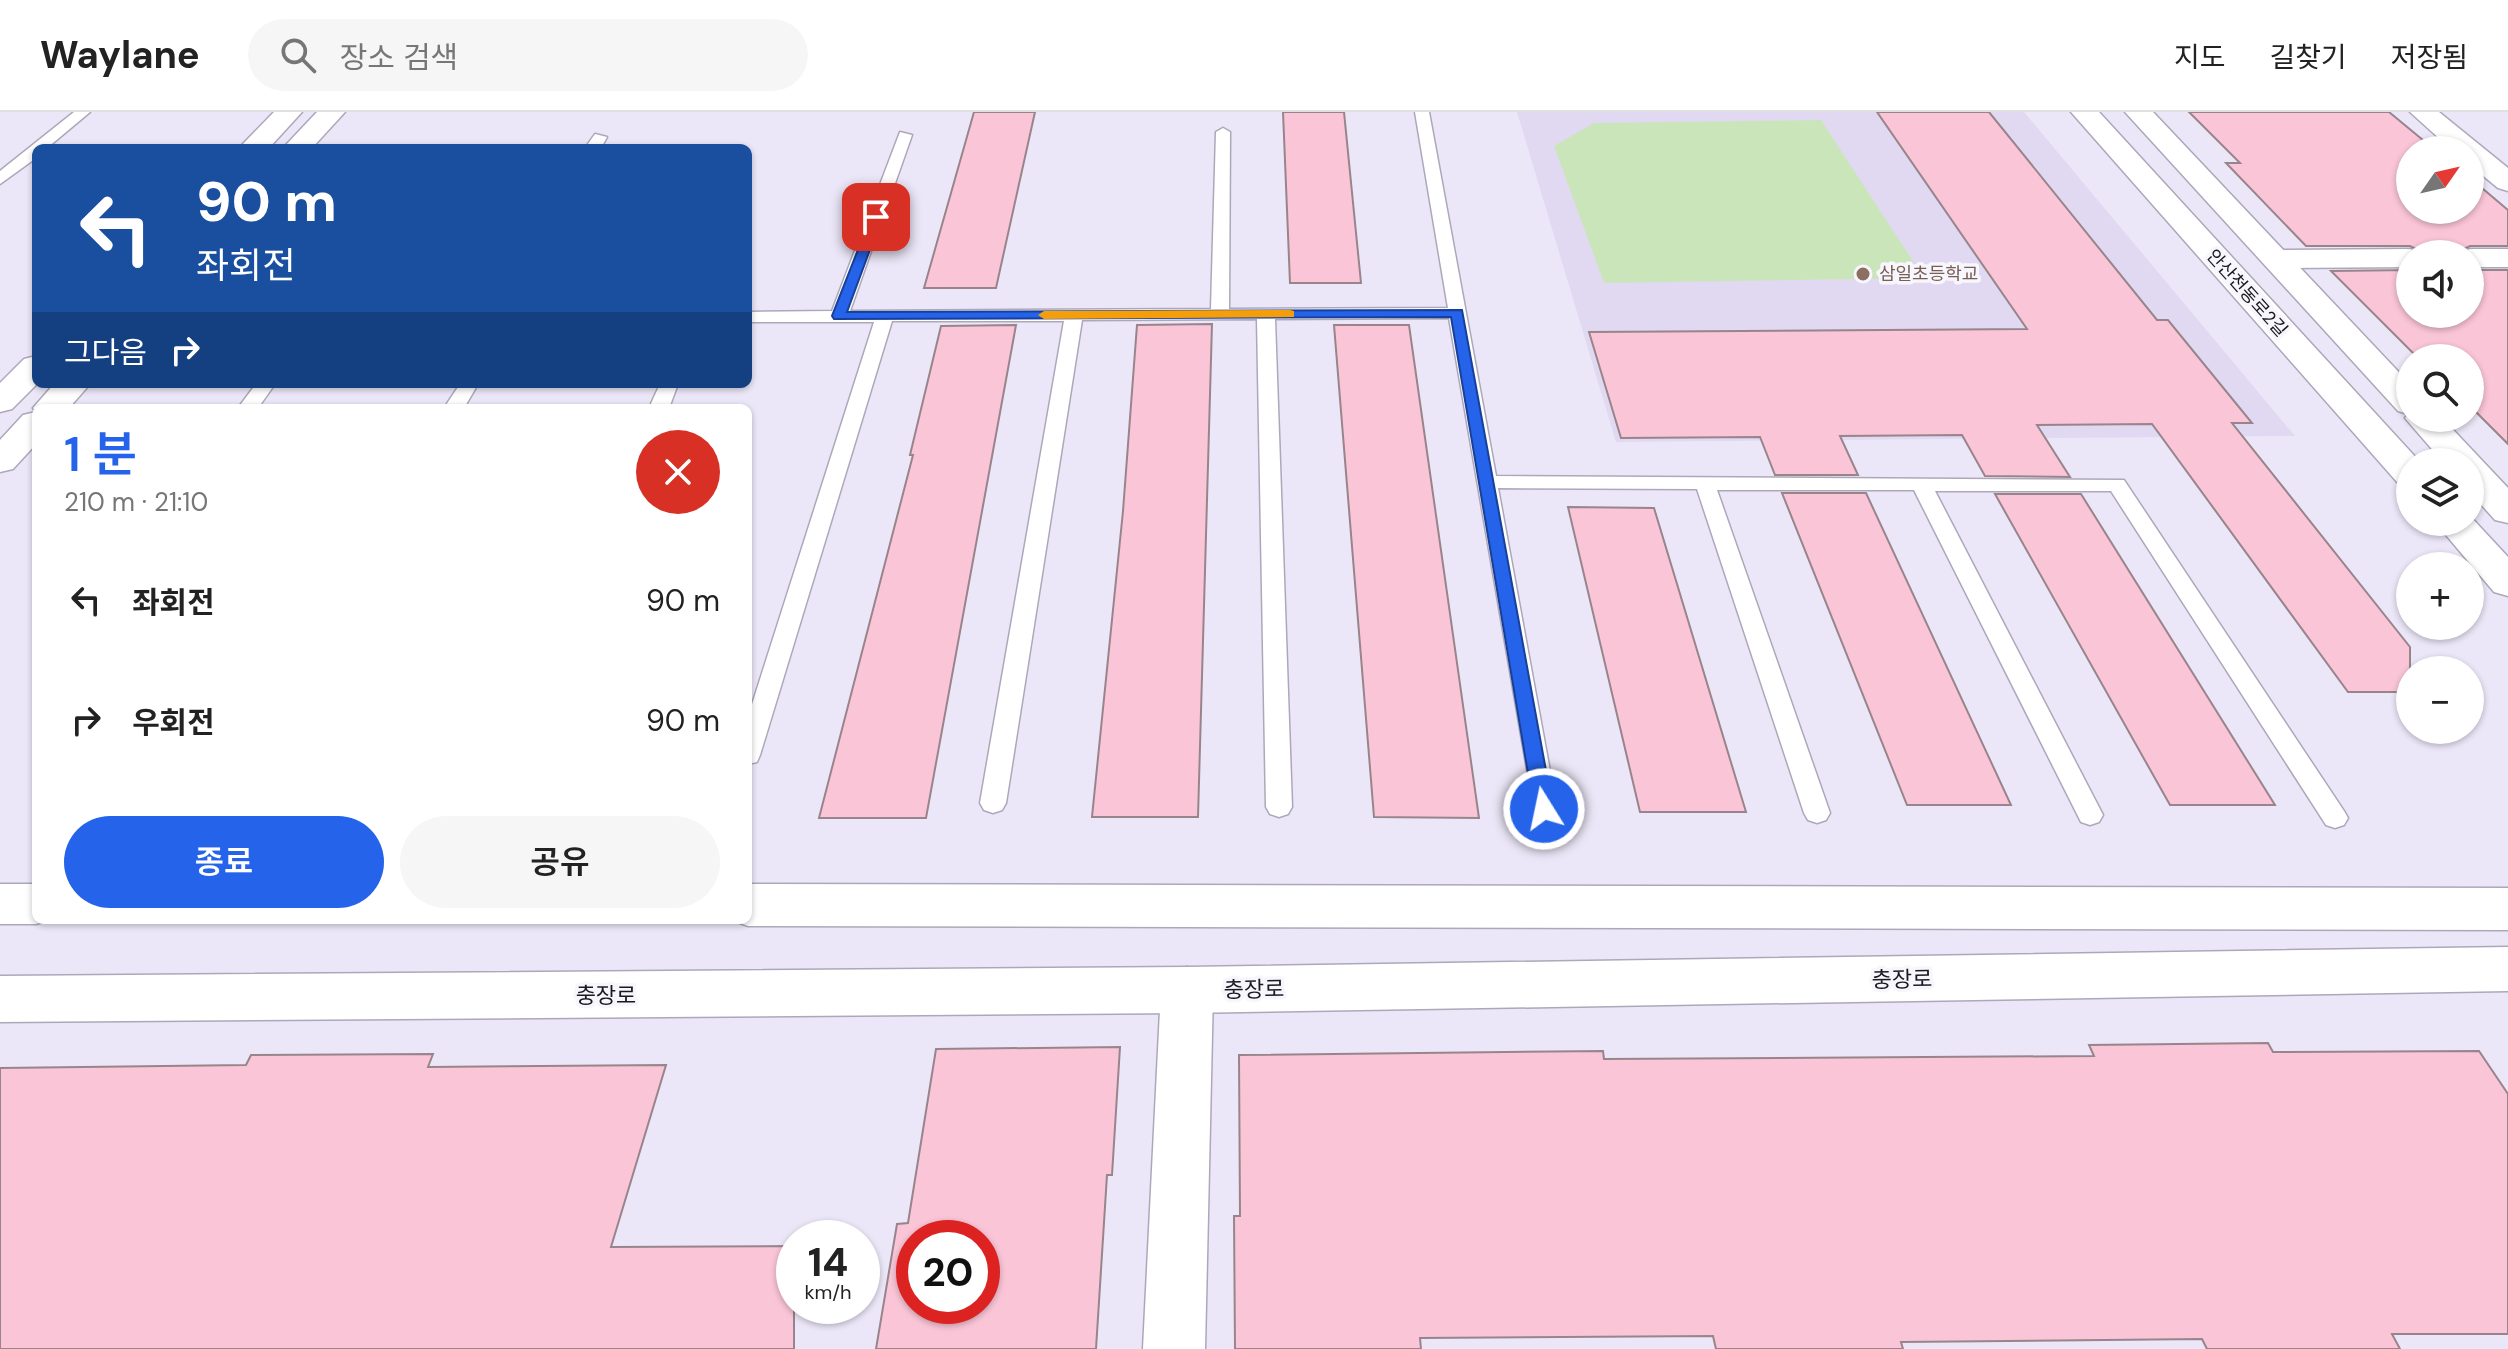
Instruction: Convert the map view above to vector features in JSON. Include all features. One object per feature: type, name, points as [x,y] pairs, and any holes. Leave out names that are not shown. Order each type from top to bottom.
[{"type":"street","points":[[257,144],[289,112]]},
{"type":"street","points":[[301,144],[332,112]]},
{"type":"street","name":"안산천동로2길","points":[[2084,112],[2396,458]]},
{"type":"street","name":"안산천동로2길","points":[[2138,112],[2396,389]]},
{"type":"street","points":[[2423,112],[2453,136]]},
{"type":"street","points":[[2484,162],[2508,182]]},
{"type":"street","points":[[2277,259],[2396,258]]},
{"type":"street","points":[[2484,258],[2508,258]]},
{"type":"street","points":[[0,402],[32,370]]},
{"type":"street","points":[[54,404],[69,388]]},
{"type":"street","points":[[0,461],[32,427]]},
{"type":"street","points":[[2436,432],[2450,448]]},
{"type":"street","points":[[2484,484],[2508,511]]},
{"type":"street","points":[[2467,536],[2508,582]]},
{"type":"street","points":[[0,904],[32,904]]},
{"type":"street","points":[[752,905],[2508,909]]},
{"type":"street","name":"충장로","points":[[0,999],[1187,990],[2508,969]]},
{"type":"street","points":[[1174,1349],[1187,990]]},
{"type":"lane","points":[[43,144],[83,112]]},
{"type":"lane","points":[[1422,112],[1544,809]]},
{"type":"lane","points":[[1220,314],[1223,132]]},
{"type":"lane","points":[[839,316],[905,135]]},
{"type":"lane","points":[[0,179],[32,153]]},
{"type":"lane","points":[[752,317],[1457,313]]},
{"type":"lane","points":[[1266,314],[1279,807]]},
{"type":"lane","points":[[993,803],[1074,315]]},
{"type":"lane","points":[[752,742],[885,316]]},
{"type":"lane","points":[[1486,482],[2117,485],[2335,818]]},
{"type":"lane","points":[[1705,483],[1817,813]]},
{"type":"lane","points":[[1921,484],[2090,815]]},
{"type":"shaded area","name":"삼일초등학교","points":[[1517,112],[2024,112],[2295,436],[1616,442]]},
{"type":"green space","points":[[1821,120],[1924,278],[1604,283],[1554,146],[1594,123]]},
{"type":"building","points":[[974,112],[1035,112],[996,288],[924,288]]},
{"type":"building","points":[[1283,112],[1344,112],[1361,283],[1290,283]]},
{"type":"building","points":[[1877,112],[1989,112],[2157,320],[2168,320],[2252,423],[2232,423],[2396,629],[2396,640],[2404,640],[2410,647],[2410,656],[2396,656],[2396,692],[2348,692],[2152,424],[2037,425],[2070,477],[1985,476],[1962,435],[1840,436],[1858,475],[1775,475],[1760,437],[1621,438],[1589,332],[2027,329]]},
{"type":"building","points":[[2189,112],[2389,112],[2418,136],[2396,136],[2396,224],[2484,224],[2484,190],[2508,210],[2508,246],[2484,246],[2484,240],[2396,240],[2396,246],[2306,246],[2226,163],[2240,163]]},
{"type":"building","points":[[2396,270],[2396,328],[2484,328],[2484,270],[2508,270],[2508,444],[2484,420],[2484,344],[2404,344],[2331,271]]},
{"type":"building","points":[[1212,324],[1198,817],[1092,817],[1123,511],[1137,325]]},
{"type":"building","points":[[1016,325],[926,818],[819,818],[913,455],[910,455],[941,326]]},
{"type":"building","points":[[1334,325],[1409,325],[1479,818],[1374,817]]},
{"type":"building","points":[[1782,493],[1866,493],[2011,805],[1907,805]]},
{"type":"building","points":[[1995,494],[2081,494],[2275,805],[2170,805]]},
{"type":"building","points":[[1568,507],[1654,508],[1746,812],[1640,812]]},
{"type":"building","points":[[2268,1043],[2273,1052],[2479,1051],[2508,1094],[2508,1334],[2392,1334],[2400,1349],[2207,1349],[2202,1339],[1901,1342],[1903,1349],[1716,1349],[1713,1336],[1420,1338],[1421,1349],[1235,1349],[1234,1216],[1240,1216],[1239,1055],[1603,1051],[1604,1059],[2094,1056],[2089,1045]]},
{"type":"building","points":[[1120,1047],[1112,1175],[1107,1175],[1096,1349],[876,1349],[896,1230],[896,1324],[1000,1324],[1000,1220],[908,1220],[936,1049]]},
{"type":"building","points":[[433,1054],[428,1067],[666,1065],[611,1247],[776,1246],[776,1324],[794,1324],[794,1349],[0,1349],[0,1068],[246,1065],[251,1055]]},
{"type":"slow traffic","points":[[1044,315],[1290,314]]},
{"type":"place","name":"삼일초등학교","points":[[1863,274]]},
{"type":"route","points":[[876,217],[839,316],[1457,313],[1544,809]]}]
